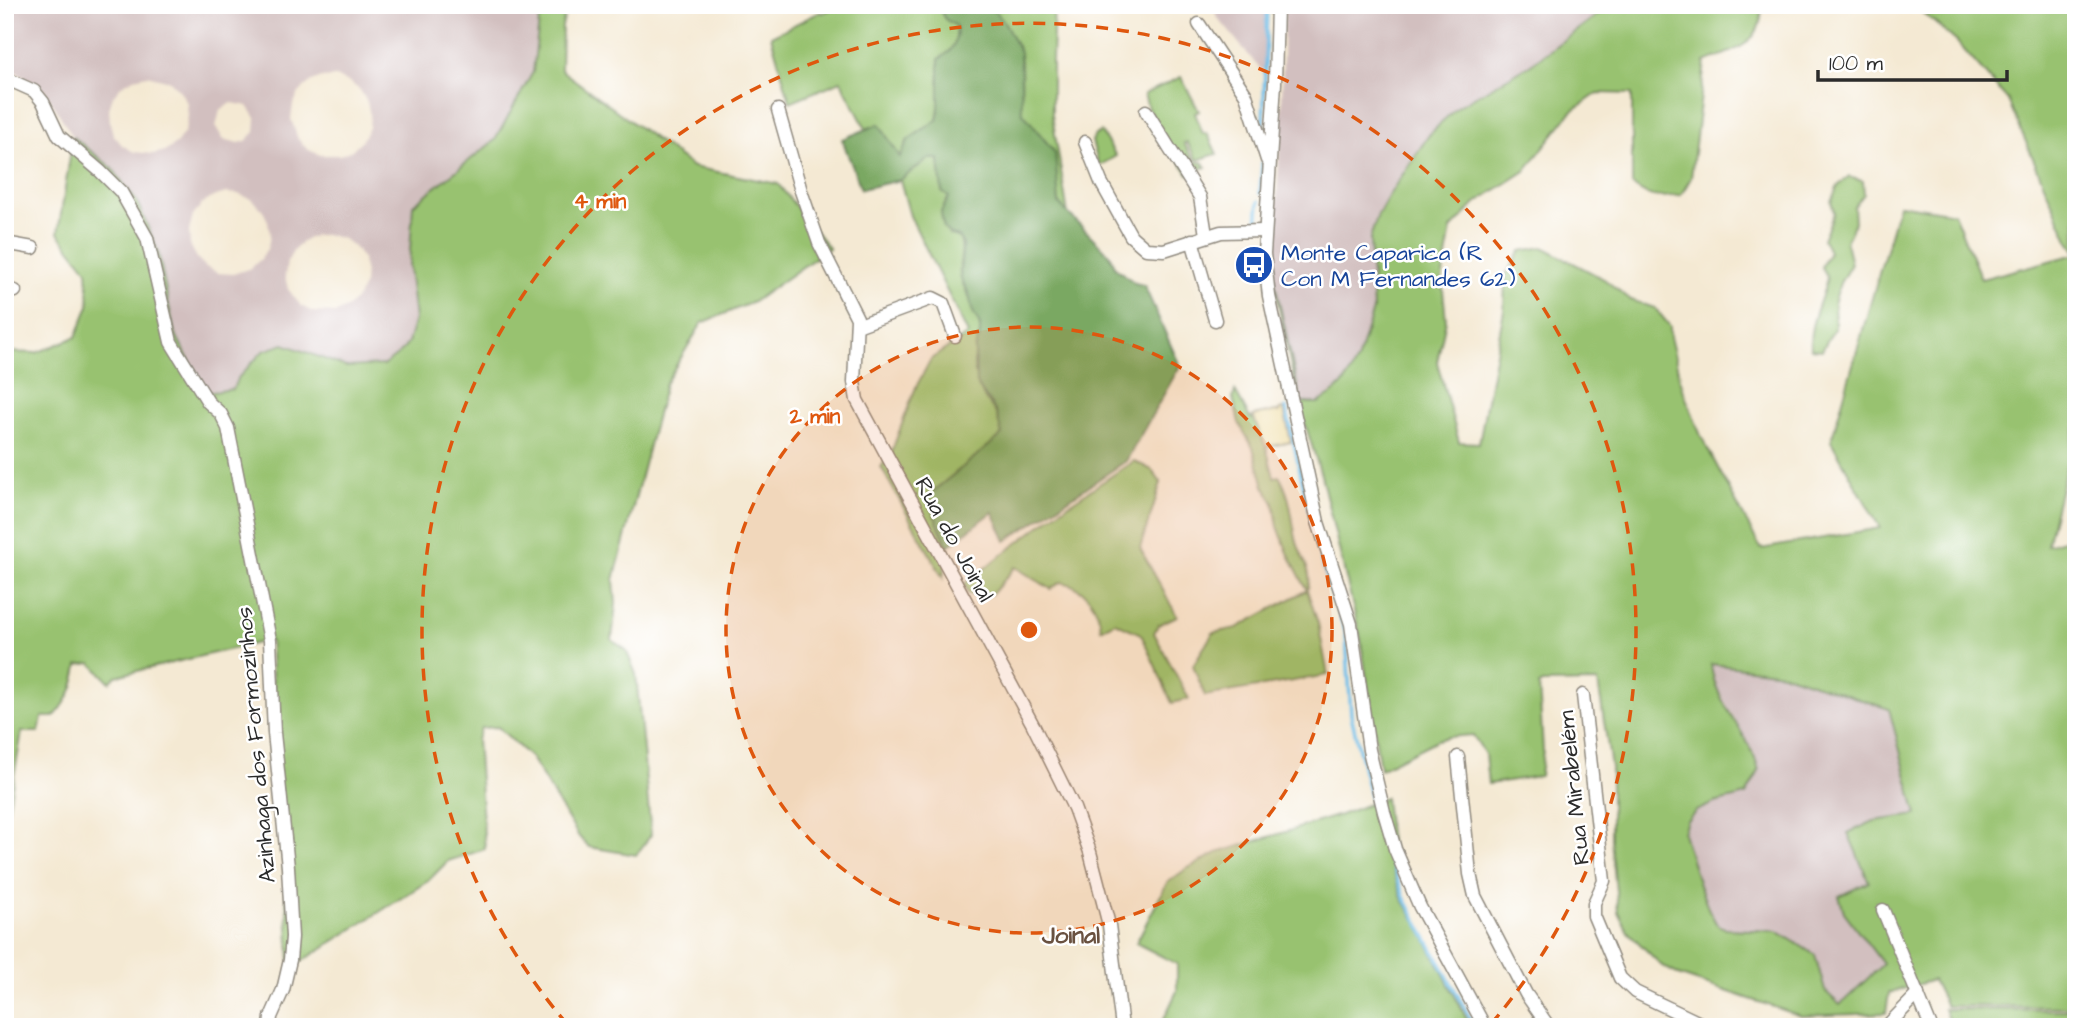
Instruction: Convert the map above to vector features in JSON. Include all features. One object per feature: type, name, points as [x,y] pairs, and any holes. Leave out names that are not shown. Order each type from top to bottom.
[{"type":"street","points":[[1277,5],[1275,83],[1264,231],[1264,263],[1269,296],[1318,522],[1355,642],[1369,750],[1384,812],[1395,849],[1420,907],[1485,1027]]},
{"type":"street","points":[[1199,24],[1246,95],[1269,166]]},
{"type":"street","name":"Azinhaga dos Formozinhos","points":[[5,78],[34,91],[43,102],[59,136],[121,192],[147,238],[171,342],[208,402],[221,414],[228,428],[270,640],[274,733],[288,866],[292,937],[290,960],[270,1027]]},
{"type":"street","name":"Rua do Joinal","points":[[778,110],[819,243],[857,318],[854,382],[857,400],[1033,725],[1074,808],[1090,852],[1109,925],[1122,1027]]},
{"type":"street","points":[[1146,111],[1200,197],[1206,235]]},
{"type":"street","points":[[1085,142],[1101,182],[1136,243],[1146,249],[1157,250],[1206,235],[1237,230],[1264,231]]},
{"type":"street","points":[[1192,240],[1215,320]]},
{"type":"street","points":[[5,243],[33,248]]},
{"type":"street","points":[[858,326],[933,298],[943,303],[955,336]]},
{"type":"street","name":"Rua Mirabelém","points":[[1583,695],[1604,881],[1594,903],[1595,920],[1624,984],[1635,992],[1708,1027]]},
{"type":"street","points":[[1458,757],[1470,874],[1475,896],[1526,994],[1549,1027]]},
{"type":"street","points":[[1883,910],[1931,1027]]},
{"type":"street","points":[[1886,1027],[1918,994]]},
{"type":"shaded area","points":[[5,5],[541,5],[533,72],[495,140],[413,205],[409,267],[415,319],[408,343],[400,354],[384,365],[346,367],[284,344],[237,379],[233,390],[206,393],[174,331],[158,251],[112,168],[73,137],[44,89],[16,72],[5,70]],"holes":[[[147,75],[170,81],[187,103],[185,131],[177,143],[166,151],[153,154],[134,152],[122,145],[113,134],[109,109],[113,96],[122,85]],[[336,77],[349,82],[360,90],[367,102],[369,128],[352,150],[340,155],[320,155],[307,149],[298,139],[291,119],[293,105],[299,93],[309,83]],[[232,103],[248,106],[256,118],[255,132],[246,141],[239,143],[223,139],[216,127],[220,110]],[[226,193],[251,199],[262,209],[268,221],[268,247],[261,259],[251,268],[233,274],[218,273],[206,267],[190,245],[189,231],[193,216],[201,205]],[[317,235],[343,239],[354,247],[362,258],[365,272],[364,284],[358,297],[348,307],[336,313],[313,312],[301,306],[288,289],[285,276],[287,262],[304,240]]]},
{"type":"shaded area","points":[[1211,5],[1268,5],[1267,65],[1261,70],[1218,18]]},
{"type":"shaded area","points":[[1284,5],[1611,5],[1531,64],[1457,107],[1408,166],[1378,215],[1370,238],[1373,310],[1357,361],[1345,382],[1318,403],[1310,404],[1301,403],[1273,274]]},
{"type":"shaded area","points":[[1711,664],[1782,673],[1889,709],[1917,815],[1874,821],[1866,826],[1870,882],[1839,896],[1844,912],[1883,964],[1840,1005],[1825,992],[1815,955],[1777,931],[1727,929],[1716,923],[1699,885],[1682,833],[1687,820],[1696,811],[1714,803],[1746,795],[1755,754],[1712,679]]},
{"type":"green space","points":[[541,5],[568,5],[562,26],[561,70],[693,167],[778,184],[829,248],[753,302],[702,323],[665,384],[614,580],[616,604],[612,640],[626,650],[636,674],[651,835],[636,855],[589,847],[579,837],[531,758],[498,727],[481,728],[477,740],[485,849],[448,861],[428,881],[296,965],[290,960],[270,640],[116,676],[110,682],[91,663],[78,665],[70,693],[54,717],[42,717],[39,732],[22,732],[5,827],[5,352],[36,353],[76,337],[89,306],[87,270],[58,233],[73,137],[112,168],[137,202],[158,251],[174,331],[206,393],[233,389],[237,379],[263,351],[284,344],[346,367],[384,365],[408,343],[415,319],[409,267],[413,205],[495,140],[533,72]]},
{"type":"green space","points":[[840,5],[937,5],[945,19],[956,26],[955,42],[947,55],[937,120],[908,140],[900,158],[879,124],[866,129],[841,81],[790,102],[771,36]]},
{"type":"green space","points":[[937,5],[989,5],[1005,23],[1020,52],[1022,112],[1055,153],[1059,204],[1109,254],[1116,268],[1135,283],[1144,285],[1180,366],[1126,461],[1006,541],[993,512],[948,546],[926,497],[1002,435],[996,412],[976,383],[975,349],[980,325],[961,279],[963,245],[959,237],[949,234],[943,225],[941,212],[949,197],[942,192],[939,159],[928,159],[900,180],[861,189],[842,139],[879,124],[900,157],[908,140],[937,120],[939,59],[954,45],[957,31],[956,26],[945,19]]},
{"type":"green space","points":[[989,5],[1054,5],[1052,115],[1068,214],[1059,204],[1055,153],[1022,112],[1021,60]]},
{"type":"green space","points":[[1611,5],[1761,5],[1761,18],[1753,37],[1737,49],[1705,62],[1691,178],[1681,195],[1655,196],[1632,185],[1632,94],[1598,93],[1571,112],[1525,171],[1476,203],[1451,229],[1442,280],[1446,320],[1437,362],[1459,442],[1479,443],[1504,310],[1505,276],[1521,251],[1543,247],[1604,279],[1631,300],[1655,308],[1670,326],[1670,337],[1682,387],[1701,436],[1761,549],[1880,528],[1831,441],[1899,204],[1954,213],[1981,279],[2076,254],[2076,427],[2047,545],[2076,536],[2076,1007],[1946,1006],[1933,980],[1889,993],[1886,1013],[1801,1016],[1681,976],[1662,966],[1628,932],[1618,912],[1611,840],[1611,767],[1598,682],[1539,685],[1543,750],[1540,776],[1488,784],[1485,754],[1473,735],[1437,740],[1380,769],[1361,640],[1321,475],[1298,401],[1272,273],[1271,219],[1275,220],[1273,274],[1301,403],[1318,403],[1345,382],[1357,361],[1373,310],[1370,238],[1389,195],[1429,135],[1457,107],[1531,64]],"holes":[[[1711,664],[1782,673],[1889,709],[1917,815],[1874,821],[1848,833],[1869,882],[1839,896],[1844,912],[1883,964],[1840,1005],[1825,991],[1815,955],[1777,931],[1726,929],[1716,923],[1699,885],[1683,833],[1687,820],[1696,811],[1714,803],[1746,795],[1759,771],[1748,744],[1718,692]]]},
{"type":"green space","points":[[1914,5],[2076,5],[2076,252],[2068,240],[2008,100],[1957,42]]},
{"type":"green space","points":[[1181,77],[1199,111],[1195,113],[1203,134],[1207,133],[1217,154],[1197,160],[1187,142],[1184,143],[1195,163],[1203,162],[1206,167],[1188,174],[1148,109],[1144,94]]},
{"type":"green space","points":[[1101,132],[1116,156],[1099,166],[1092,141],[1095,135]]},
{"type":"green space","points":[[928,159],[939,159],[942,192],[949,197],[941,212],[949,235],[959,237],[962,248],[961,279],[979,323],[975,373],[984,397],[997,416],[1002,435],[926,497],[948,546],[943,578],[881,467],[891,453],[916,387],[931,359],[968,334],[910,216],[900,180]]},
{"type":"green space","points":[[1848,177],[1863,181],[1864,194],[1854,207],[1855,222],[1846,242],[1851,264],[1840,283],[1834,304],[1835,327],[1822,350],[1811,349],[1813,322],[1827,277],[1821,267],[1829,252],[1823,239],[1834,213],[1831,201],[1838,186]]},
{"type":"green space","points":[[1235,391],[1250,418],[1254,419],[1266,447],[1274,477],[1279,476],[1286,492],[1297,542],[1308,572],[1307,590],[1288,553],[1278,527],[1274,503],[1264,486],[1253,448],[1239,423],[1233,398]]},
{"type":"green space","points":[[1134,461],[1152,470],[1161,483],[1140,548],[1177,616],[1158,625],[1154,633],[1189,699],[1172,703],[1141,634],[1115,622],[1101,629],[1094,606],[1077,588],[1061,582],[1051,589],[1015,567],[994,592],[985,597],[969,594],[964,584],[1063,508]]},
{"type":"green space","points":[[1307,590],[1318,623],[1328,675],[1205,696],[1193,665],[1213,633],[1237,628]]},
{"type":"green space","points":[[1385,798],[1393,870],[1402,898],[1471,1027],[1160,1027],[1177,991],[1177,964],[1136,943],[1167,883],[1186,869],[1217,853],[1340,815]]},
{"type":"green space","points":[[1944,1009],[2076,1010],[2076,1027],[1951,1027]]},
{"type":"sand","points":[[1284,409],[1291,442],[1266,447],[1253,416]]},
{"type":"waterway","points":[[1263,129],[1267,5]]},
{"type":"waterway","points":[[1260,193],[1262,163]]},
{"type":"waterway","points":[[1257,226],[1259,201]]},
{"type":"waterway","points":[[1286,408],[1309,511]]},
{"type":"waterway","points":[[1313,525],[1322,564],[1346,634],[1351,715],[1375,817],[1404,897],[1475,1027]]},
{"type":"place","name":"Monte Caparica (R Con M Fernandes 62)","points":[[1254,265]]},
{"type":"district","name":"Joinal","points":[[1071,935]]}]
